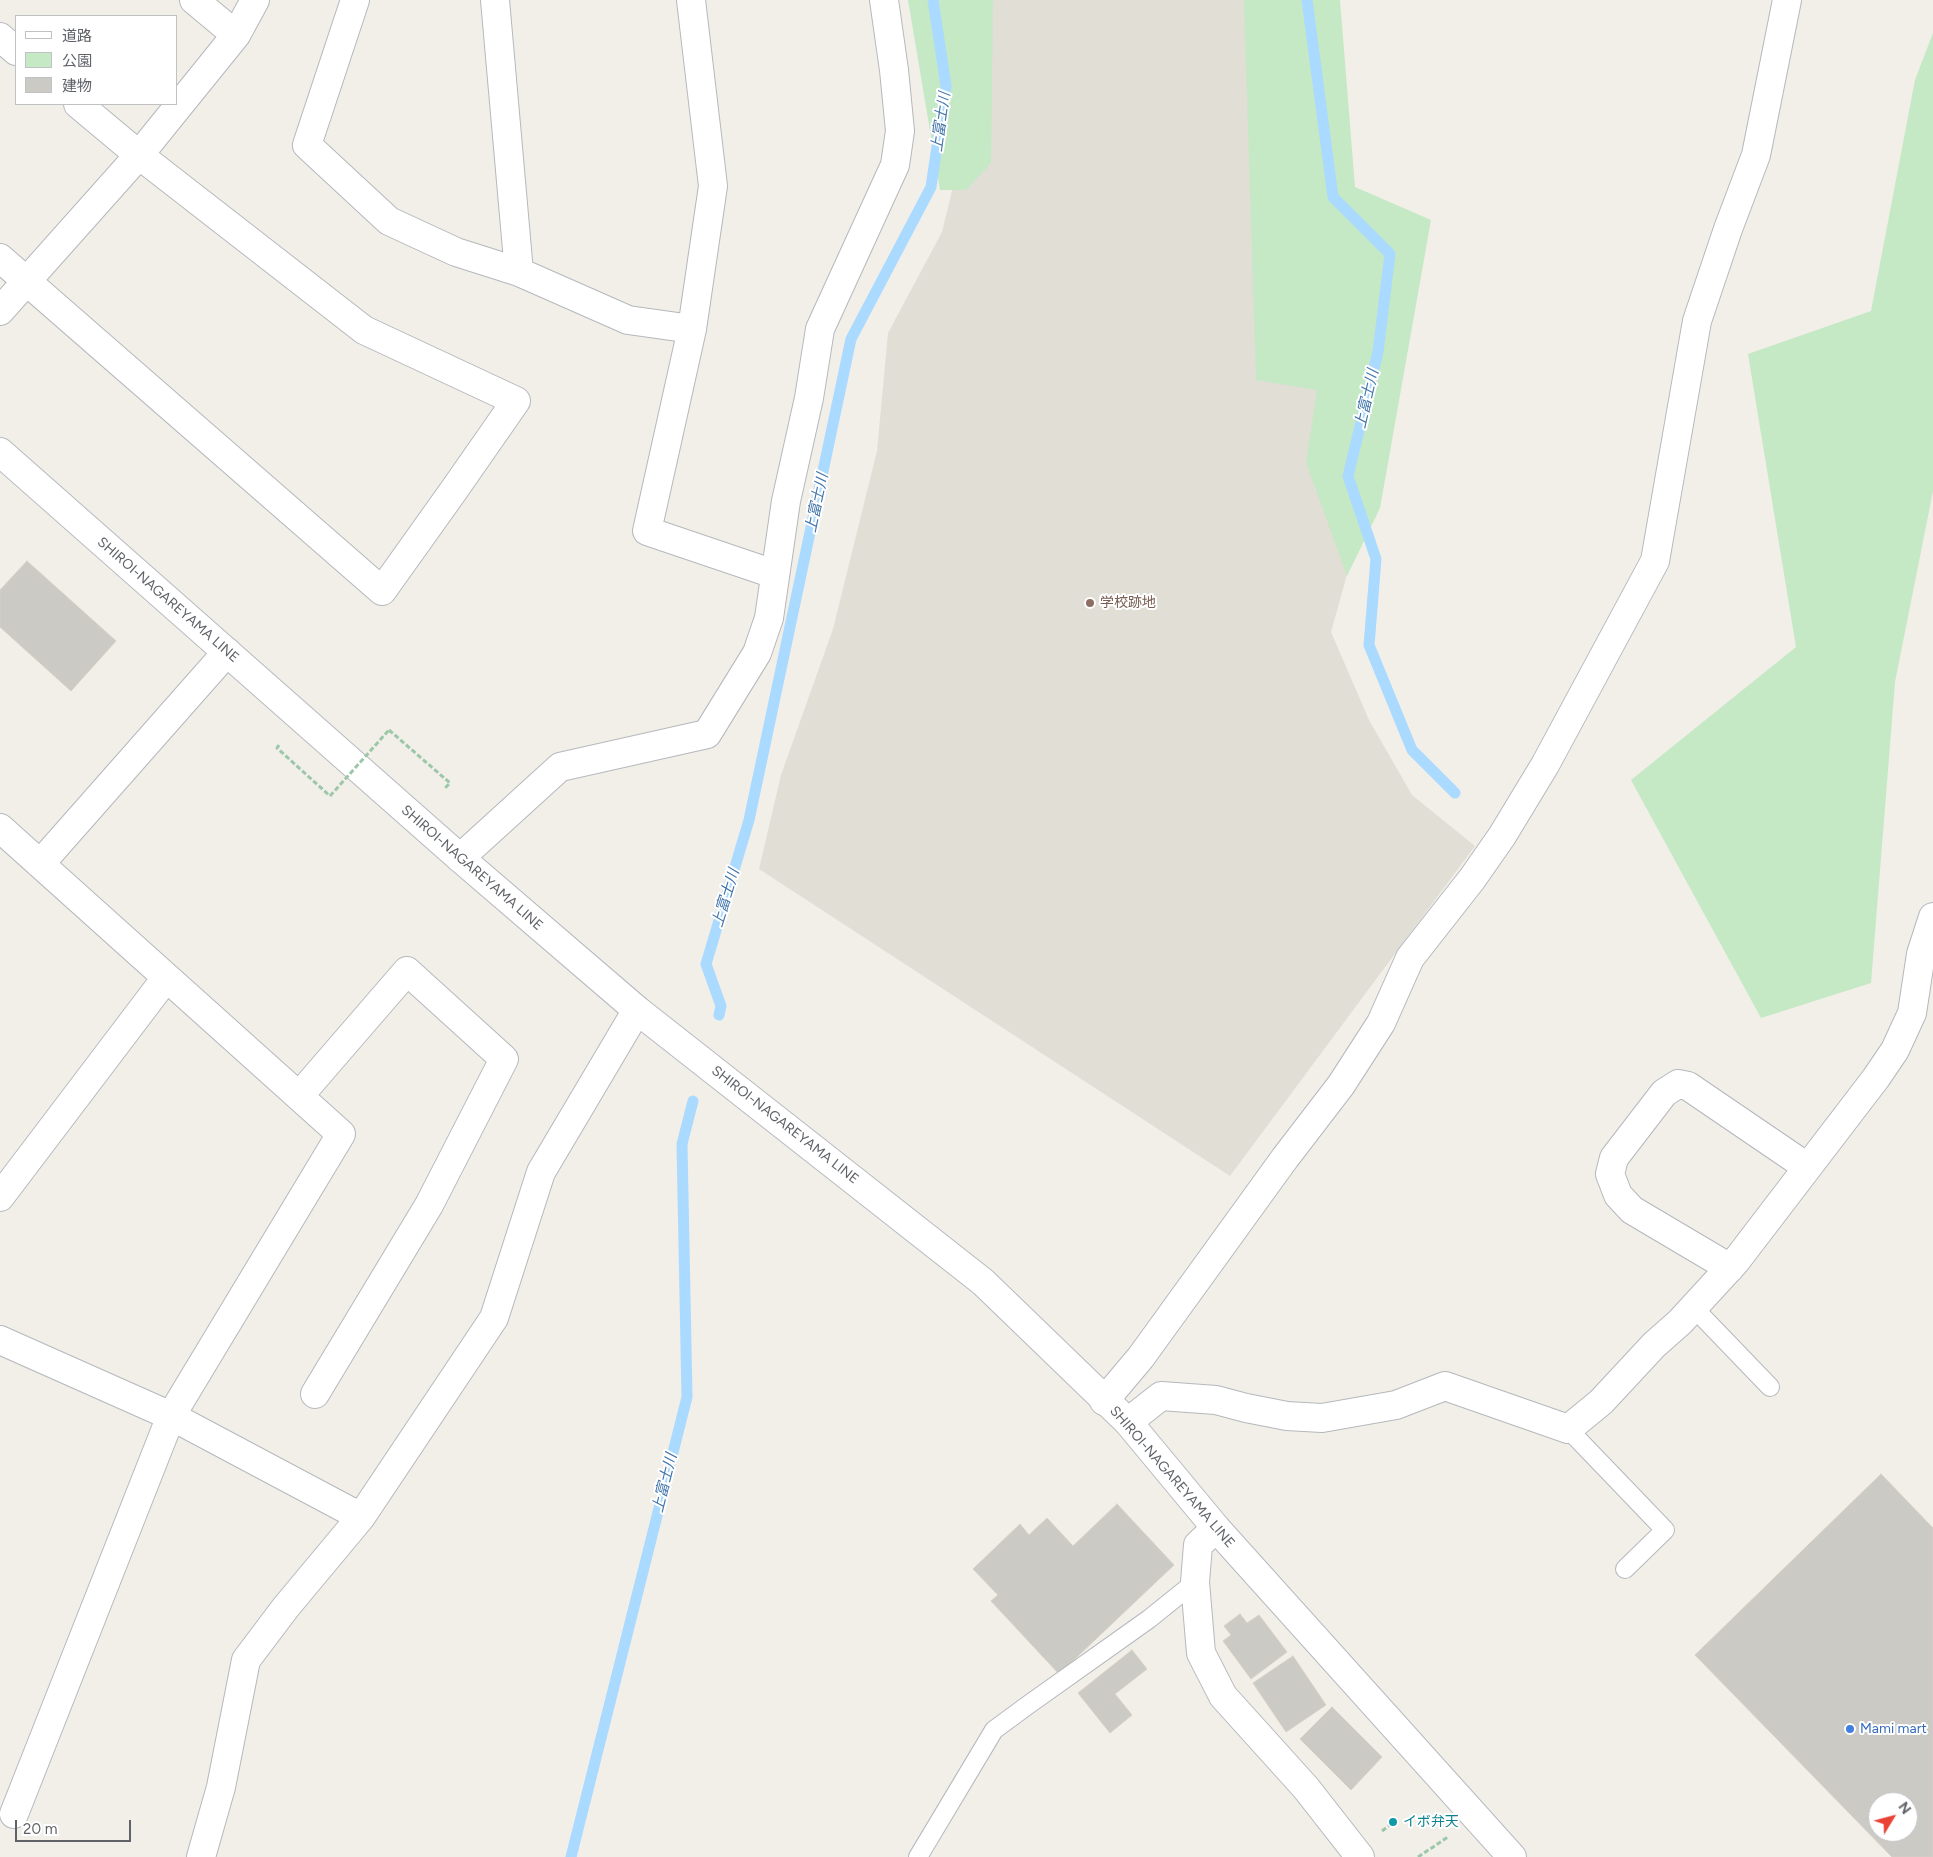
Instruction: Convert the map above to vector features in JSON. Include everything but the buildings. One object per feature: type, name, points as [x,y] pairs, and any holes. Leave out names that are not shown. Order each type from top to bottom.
[{"type":"street","points":[[194,0],[236,36]]},
{"type":"street","points":[[0,310],[139,155],[236,36],[255,0]]},
{"type":"street","points":[[355,0],[307,145],[389,221],[456,252],[519,272],[628,320],[692,329]]},
{"type":"street","points":[[495,0],[519,272]]},
{"type":"street","points":[[691,0],[713,186],[692,329],[647,531],[774,574]]},
{"type":"street","points":[[460,858],[560,767],[707,734],[757,653],[769,618],[786,501],[809,398],[820,329],[895,165],[900,131],[884,0]]},
{"type":"street","points":[[1104,1400],[1141,1357],[1285,1158],[1341,1085],[1381,1023],[1410,958],[1472,880],[1502,836],[1545,765],[1655,561],[1697,321],[1728,229],[1756,155],[1787,0]]},
{"type":"street","points":[[0,37],[15,50]]},
{"type":"street","points":[[0,258],[382,591],[516,401],[364,330],[139,155],[79,105]]},
{"type":"street","name":"SHIROI-NAGAREYAMA LINE","points":[[0,452],[460,858],[637,1010],[983,1282],[1128,1422],[1216,1528],[1512,1857]]},
{"type":"street","points":[[40,864],[227,652]]},
{"type":"street","points":[[0,828],[342,1134],[171,1416],[14,1814]]},
{"type":"street","points":[[1128,1422],[1161,1396],[1216,1400],[1287,1416],[1322,1418],[1396,1405],[1445,1386],[1568,1429],[1602,1402],[1654,1345],[1680,1322],[1730,1268],[1876,1078],[1895,1050],[1912,1013],[1921,954],[1933,917]]},
{"type":"street","points":[[298,1096],[407,971],[504,1059],[429,1205],[315,1394]]},
{"type":"street","points":[[0,1197],[166,978]]},
{"type":"street","points":[[201,1857],[221,1787],[246,1660],[286,1607],[361,1517],[494,1318],[541,1172],[637,1010]]},
{"type":"street","points":[[1730,1268],[1632,1210],[1618,1195],[1610,1174],[1614,1158],[1636,1129],[1664,1093],[1678,1084],[1688,1086],[1807,1167]]},
{"type":"street","points":[[0,1340],[171,1416],[361,1517]]},
{"type":"street","points":[[1216,1528],[1198,1545],[1194,1582],[1201,1653],[1223,1696],[1306,1788],[1346,1851]]},
{"type":"lane","points":[[1694,1307],[1770,1387]]},
{"type":"lane","points":[[1568,1429],[1665,1530],[1626,1569]]},
{"type":"lane","points":[[918,1857],[994,1730],[1149,1619],[1194,1582]]},
{"type":"path","points":[[278,748],[330,796],[389,730],[450,783],[445,788]]},
{"type":"path","points":[[1418,1857],[1455,1832]]},
{"type":"shaded area","name":"学校跡地","points":[[972,0],[1272,0],[1361,274],[1315,489],[1352,557],[1331,632],[1369,720],[1412,795],[1475,846],[1230,1176],[759,869],[781,775],[833,629],[877,451],[888,333],[942,232],[961,154]]},
{"type":"green space","points":[[908,0],[993,0],[991,163],[966,190],[940,190]]},
{"type":"green space","points":[[1244,0],[1340,0],[1355,187],[1431,220],[1380,508],[1347,576],[1306,463],[1317,390],[1256,380]]},
{"type":"green space","points":[[1933,33],[1933,491],[1895,682],[1871,983],[1761,1018],[1631,780],[1796,647],[1748,354],[1871,311],[1915,80]]},
{"type":"waterway","name":"上富士川","points":[[719,1015],[721,1006],[706,964],[749,820],[851,339],[931,187],[946,86],[933,0]]},
{"type":"waterway","name":"上富士川","points":[[1307,0],[1333,197],[1390,254],[1378,352],[1348,476],[1376,559],[1369,645],[1412,750],[1455,793]]},
{"type":"waterway","name":"上富士川","points":[[571,1857],[687,1397],[682,1144],[693,1101]]},
{"type":"place","name":"学校跡地","points":[[1090,603]]},
{"type":"place","name":"Mami mart","points":[[1850,1729]]},
{"type":"place","name":"イボ弁天","points":[[1393,1822]]}]
